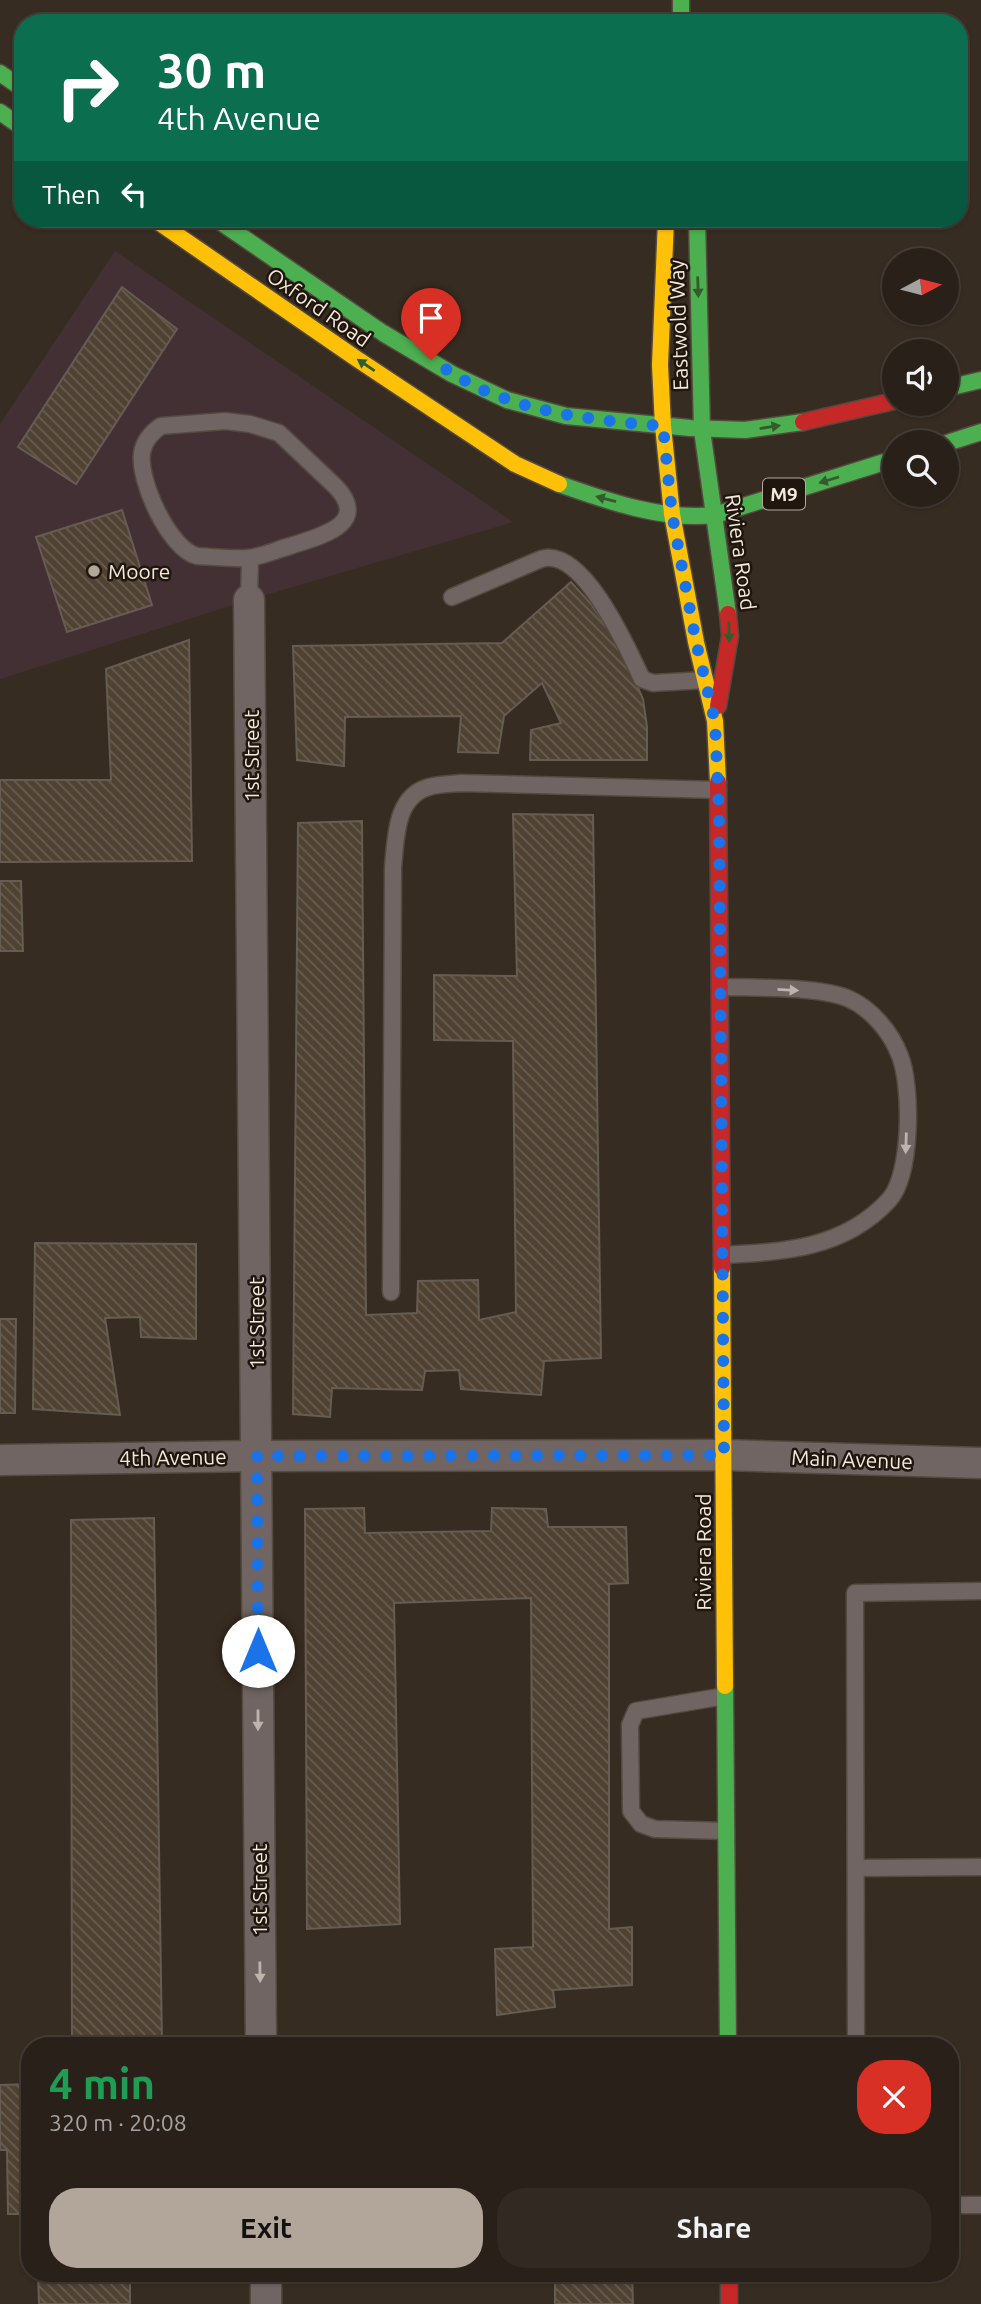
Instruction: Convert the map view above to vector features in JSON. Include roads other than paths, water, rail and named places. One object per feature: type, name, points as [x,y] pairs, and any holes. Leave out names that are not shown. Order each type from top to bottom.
[{"type":"main road","name":"Oxford Road","points":[[167,228],[515,464],[584,493],[672,514],[698,517],[715,515],[882,463]]},
{"type":"main road","name":"Oxford Road","points":[[229,228],[392,338],[490,393],[541,411],[605,421],[723,432],[830,417],[882,404]]},
{"type":"main road","name":"Eastwold Way","points":[[663,426],[660,365],[666,228]]},
{"type":"main road","name":"Eastwold Way","points":[[697,228],[702,430]]},
{"type":"main road","points":[[959,385],[981,380]]},
{"type":"main road","name":"Riviera Road","points":[[663,426],[672,514],[715,722],[718,790],[727,2037]]},
{"type":"main road","name":"Riviera Road","points":[[702,430],[730,636],[715,722]]},
{"type":"main road","points":[[959,439],[981,432]]},
{"type":"main road","points":[[729,2282],[729,2304]]},
{"type":"street","name":"1st Street","points":[[250,600],[261,2037]]},
{"type":"street","name":"4th Avenue","points":[[0,1460],[257,1456],[724,1455]]},
{"type":"street","name":"Main Avenue","points":[[724,1455],[981,1462]]},
{"type":"street","points":[[266,2282],[266,2304]]},
{"type":"lane","points":[[225,421],[250,424],[279,433],[341,493],[346,501],[346,517],[337,530],[250,558],[189,554],[172,537],[148,488],[142,464],[145,443],[154,431],[168,425],[225,421]]},
{"type":"lane","points":[[250,558],[250,600]]},
{"type":"lane","points":[[452,597],[541,559],[555,558],[572,567],[599,599],[627,645],[642,679],[653,683],[723,679]]},
{"type":"lane","points":[[391,1292],[393,867],[398,821],[409,799],[427,787],[462,783],[718,790]]},
{"type":"lane","points":[[720,987],[827,992],[848,999],[871,1013],[886,1029],[900,1056],[906,1085],[907,1138],[901,1181],[890,1199],[866,1220],[838,1237],[781,1252],[722,1255]]},
{"type":"lane","points":[[856,2037],[855,1593],[981,1591]]},
{"type":"lane","points":[[725,1696],[636,1711],[630,1725],[631,1811],[641,1824],[654,1829],[726,1831]]},
{"type":"lane","points":[[856,1868],[981,1867]]},
{"type":"lane","points":[[959,2206],[981,2205]]},
{"type":"place","name":"Moore","points":[[94,571]]}]
